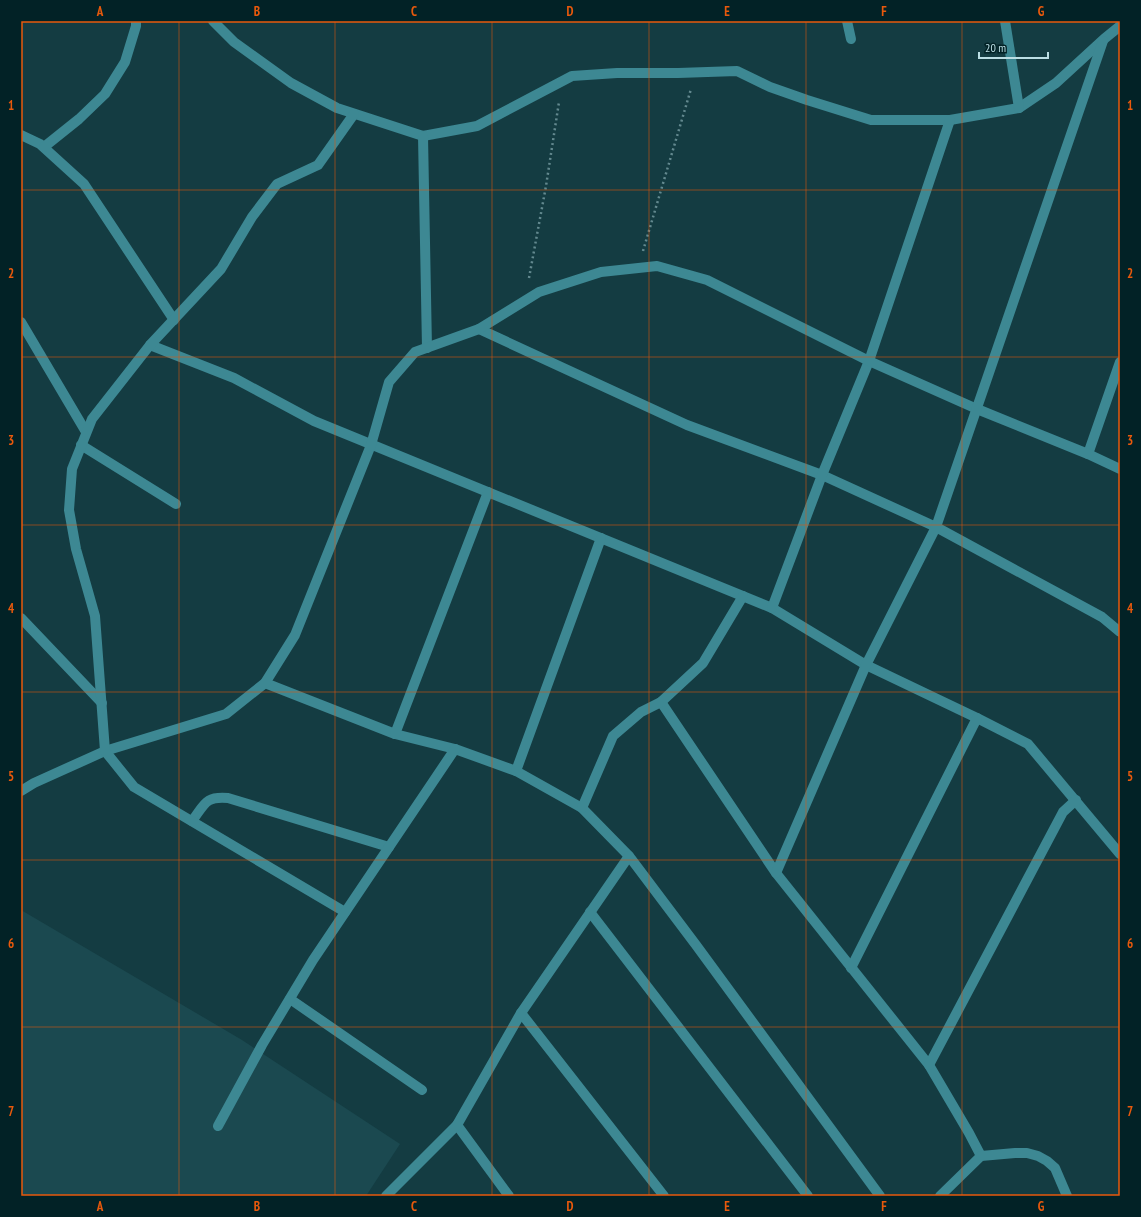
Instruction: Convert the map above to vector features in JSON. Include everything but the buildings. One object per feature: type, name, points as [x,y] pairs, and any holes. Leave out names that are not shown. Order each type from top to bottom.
[{"type":"street","points":[[44,147],[79,119],[105,94],[124,62],[136,26],[136,21]]},
{"type":"street","points":[[213,21],[234,42],[291,83],[337,108],[423,136],[477,126],[572,76],[617,73],[737,72],[770,87],[871,120],[950,120],[1019,108],[1056,83],[1120,26]]},
{"type":"street","points":[[846,21],[851,39]]},
{"type":"street","points":[[1005,21],[1019,108]]},
{"type":"street","points":[[776,873],[866,665],[936,527],[1104,39]]},
{"type":"street","points":[[345,912],[134,787],[105,751],[94,616],[76,548],[69,510],[72,469],[92,419],[150,345],[221,269],[252,217],[277,184],[318,165],[354,114]]},
{"type":"street","points":[[772,608],[822,474],[869,362],[950,120]]},
{"type":"street","points":[[21,135],[44,147],[84,184],[174,320]]},
{"type":"street","points":[[423,136],[426,348]]},
{"type":"street","points":[[21,791],[34,783],[105,751],[226,714],[265,683],[295,635],[372,445],[389,382],[415,352],[479,329],[539,292],[601,272],[657,266],[707,280],[869,362],[977,409],[1088,454],[1120,470]]},
{"type":"street","points":[[21,322],[86,432]]},
{"type":"street","points":[[479,329],[687,425],[822,474],[936,527],[1102,617],[1120,632]]},
{"type":"street","points":[[150,345],[234,378],[314,421],[772,608],[866,665],[1028,744],[1119,850]]},
{"type":"street","points":[[1088,454],[1120,362]]},
{"type":"street","points":[[81,446],[176,504]]},
{"type":"street","points":[[395,734],[488,492]]},
{"type":"street","points":[[516,771],[601,538]]},
{"type":"street","points":[[582,808],[612,736],[640,712],[661,702],[703,663],[743,596]]},
{"type":"street","points":[[21,618],[102,703]]},
{"type":"street","points":[[265,683],[395,734],[455,749],[516,771],[582,808],[629,856],[880,1196]]},
{"type":"street","points":[[661,702],[776,873],[929,1066],[970,1133],[981,1156]]},
{"type":"street","points":[[851,968],[977,718]]},
{"type":"street","points":[[218,1126],[262,1044],[313,960],[455,749]]},
{"type":"street","points":[[192,821],[207,802],[216,797],[228,798],[389,847]]},
{"type":"street","points":[[929,1066],[1064,812],[1076,800]]},
{"type":"street","points":[[386,1196],[457,1125],[521,1013],[629,856]]},
{"type":"street","points":[[590,912],[808,1196]]},
{"type":"street","points":[[290,999],[422,1090]]},
{"type":"street","points":[[521,1013],[664,1196]]},
{"type":"street","points":[[457,1125],[509,1196]]},
{"type":"street","points":[[940,1196],[981,1156],[1015,1153],[1027,1153],[1048,1161],[1055,1168],[1068,1196]]},
{"type":"path","points":[[638,268],[695,73]]},
{"type":"path","points":[[524,301],[546,186],[561,81]]},
{"type":"shaded area","points":[[21,910],[242,1040],[400,1144],[366,1196],[21,1196]]}]
